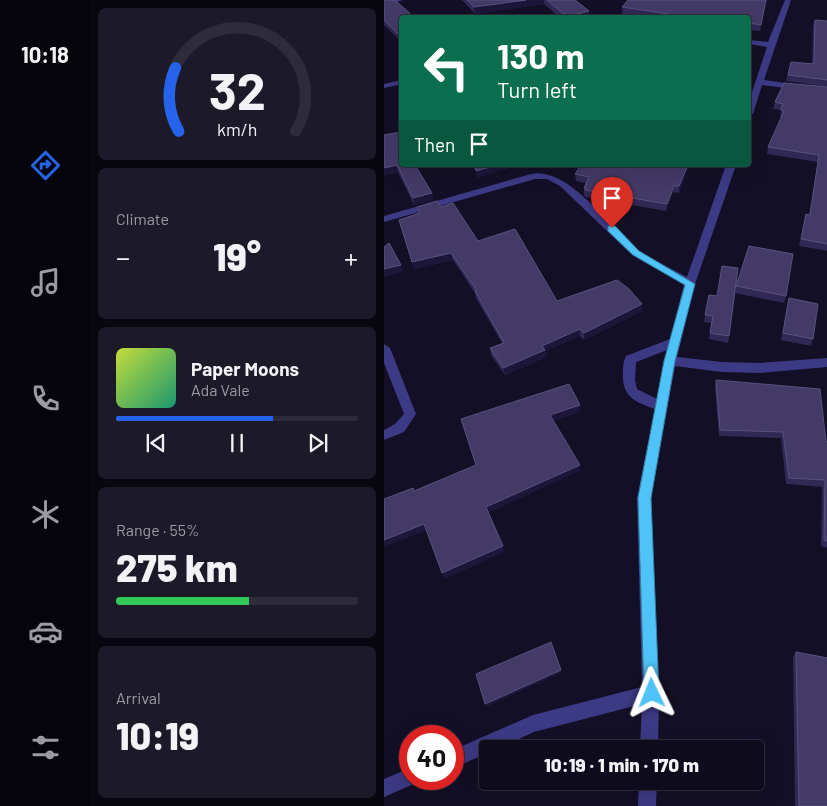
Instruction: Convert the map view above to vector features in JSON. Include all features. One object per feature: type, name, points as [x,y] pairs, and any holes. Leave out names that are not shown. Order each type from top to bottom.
[{"type":"street","points":[[384,4],[400,0]]},
{"type":"street","points":[[751,108],[771,45],[788,0]]},
{"type":"street","points":[[751,42],[771,45]]},
{"type":"street","points":[[760,82],[827,91]]},
{"type":"street","points":[[384,86],[399,83]]},
{"type":"street","points":[[649,740],[652,693],[644,498],[670,361],[690,284],[730,167]]},
{"type":"street","points":[[384,219],[534,176],[544,175],[555,178],[563,184],[636,253],[690,284]]},
{"type":"street","points":[[662,406],[637,398],[627,383],[630,359],[675,342]]},
{"type":"street","points":[[384,348],[407,401],[410,414],[406,424],[397,431],[384,435]]},
{"type":"street","points":[[670,361],[722,367],[760,368],[827,362]]},
{"type":"street","points":[[464,754],[533,724],[652,693]]},
{"type":"street","points":[[384,788],[399,781]]},
{"type":"street","points":[[647,806],[648,790]]},
{"type":"building","points":[[395,0],[412,15],[399,15],[399,35],[384,20],[384,1]]},
{"type":"building","points":[[467,0],[526,0],[474,7]]},
{"type":"building","points":[[547,0],[575,0],[589,11],[574,15],[565,15]]},
{"type":"building","points":[[628,0],[766,0],[761,25],[751,23],[751,15],[675,15],[622,7]]},
{"type":"building","points":[[815,20],[828,21],[828,80],[788,75],[791,62],[814,64]]},
{"type":"building","points":[[784,83],[828,87],[828,244],[801,239],[806,214],[810,215],[819,155],[768,147],[784,111],[781,110],[783,104],[775,102]]},
{"type":"building","points":[[399,132],[399,167],[416,167],[432,193],[413,198],[397,165],[384,168],[384,135]]},
{"type":"building","points":[[475,167],[490,167],[476,171]]},
{"type":"building","points":[[580,167],[687,167],[679,186],[674,186],[667,204],[586,190],[584,188],[589,177],[575,174]]},
{"type":"building","points":[[437,201],[441,207],[453,203],[478,241],[515,229],[557,301],[617,280],[629,289],[642,304],[584,333],[580,329],[542,346],[545,350],[503,368],[490,348],[504,343],[475,291],[477,291],[451,253],[412,262],[399,220],[420,213],[417,207]]},
{"type":"building","points":[[389,243],[401,265],[384,269],[384,247]]},
{"type":"building","points":[[749,246],[793,254],[786,296],[736,286]]},
{"type":"building","points":[[722,266],[738,268],[729,336],[710,333],[713,316],[705,315],[709,295],[717,296]]},
{"type":"building","points":[[789,298],[818,304],[813,339],[783,333]]},
{"type":"building","points":[[716,380],[820,389],[826,442],[828,442],[828,541],[824,540],[825,480],[789,478],[783,432],[720,430]]},
{"type":"building","points":[[569,384],[580,405],[550,415],[580,465],[486,507],[503,546],[442,573],[424,524],[384,540],[384,499],[413,488],[414,491],[476,465],[461,419]]},
{"type":"building","points":[[551,642],[561,670],[485,704],[476,674]]},
{"type":"building","points":[[796,652],[828,658],[828,806],[799,806]]},
{"type":"route","points":[[612,228],[636,253],[690,284],[670,361],[644,498],[652,693]]}]
